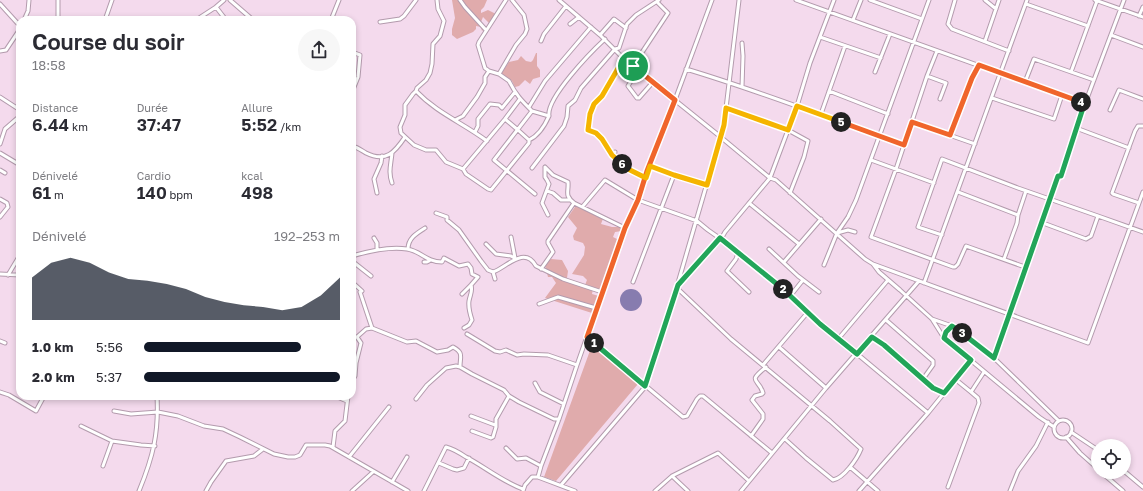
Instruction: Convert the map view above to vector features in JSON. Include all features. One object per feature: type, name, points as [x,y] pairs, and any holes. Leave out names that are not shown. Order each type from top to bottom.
[{"type":"street","points":[[26,16],[29,0]]},
{"type":"street","points":[[58,0],[58,16]]},
{"type":"street","points":[[106,16],[112,0]]},
{"type":"street","points":[[203,16],[224,0]]},
{"type":"street","points":[[230,0],[248,16]]},
{"type":"street","points":[[333,16],[339,0]]},
{"type":"street","points":[[380,22],[400,19],[416,0]]},
{"type":"street","points":[[437,0],[438,9],[444,21],[440,36],[433,44],[430,72],[426,80],[417,88],[405,105],[405,115],[400,130],[401,133],[414,145],[426,150],[436,150],[446,162],[463,169],[466,174],[491,190],[507,172],[529,143],[529,140],[539,132],[546,122],[553,103],[567,80],[588,55],[605,39]]},
{"type":"street","points":[[460,0],[486,30]]},
{"type":"street","points":[[506,0],[478,45],[485,68],[499,74],[509,81],[512,89],[520,100],[532,111],[549,116]]},
{"type":"street","points":[[499,74],[527,29],[524,15],[512,0]]},
{"type":"street","points":[[558,0],[605,39],[625,60],[770,178],[776,180],[873,264],[879,272],[932,319],[944,338],[1039,417],[1054,427],[1058,436],[1066,437],[1091,463]]},
{"type":"street","points":[[541,41],[544,34],[565,5],[566,0]]},
{"type":"street","points":[[538,477],[625,228],[638,200],[712,0]]},
{"type":"street","points":[[561,485],[645,386],[697,221],[698,213],[724,125],[739,0]]},
{"type":"street","points":[[796,0],[1086,104]]},
{"type":"street","points":[[677,286],[720,238],[770,178],[797,106],[810,63],[834,0]]},
{"type":"street","points":[[853,20],[861,0]]},
{"type":"street","points":[[870,0],[922,19]]},
{"type":"street","points":[[824,265],[837,233],[853,208],[929,0]]},
{"type":"street","points":[[955,0],[948,22],[949,27],[1009,51]]},
{"type":"street","points":[[985,0],[996,9]]},
{"type":"street","points":[[985,41],[1000,0]]},
{"type":"street","points":[[924,283],[1027,0]]},
{"type":"street","points":[[1071,72],[1096,0],[1141,17],[1143,7]]},
{"type":"street","points":[[994,358],[1025,266],[1051,199],[1058,176],[1061,176],[1083,108],[1086,104],[1124,0]]},
{"type":"street","points":[[532,168],[564,126],[568,106],[575,100],[581,88],[616,49],[619,48],[627,24],[636,14],[658,1],[668,13],[633,66]]},
{"type":"street","points":[[0,4],[16,22]]},
{"type":"street","points":[[1026,4],[1088,26]]},
{"type":"street","points":[[216,7],[223,16]]},
{"type":"street","points":[[570,24],[579,17]]},
{"type":"street","points":[[600,35],[614,19],[626,28]]},
{"type":"street","points":[[529,107],[545,81],[591,27]]},
{"type":"street","points":[[875,72],[890,34]]},
{"type":"street","points":[[1111,35],[1143,46]]},
{"type":"street","points":[[0,51],[6,50],[16,36]]},
{"type":"street","points":[[820,37],[880,58]]},
{"type":"street","points":[[742,43],[742,87]]},
{"type":"street","points":[[821,114],[845,46]]},
{"type":"street","points":[[937,50],[871,237],[955,267],[958,264],[966,246],[1025,266]]},
{"type":"street","points":[[356,54],[360,55],[358,77],[356,82]]},
{"type":"street","points":[[1025,82],[1034,59],[1094,80]]},
{"type":"street","points":[[625,60],[620,65],[602,96],[594,104],[590,114],[588,130],[596,133],[614,156],[627,168],[646,178]]},
{"type":"street","points":[[950,135],[972,78],[979,65]]},
{"type":"street","points":[[686,69],[730,82],[904,145]]},
{"type":"street","points":[[638,70],[628,87],[637,98],[639,98],[653,82]]},
{"type":"street","points":[[455,120],[463,116],[474,102],[485,83],[485,77],[489,71]]},
{"type":"street","points":[[927,76],[946,83],[940,99]]},
{"type":"street","points":[[1110,110],[1119,90],[1143,99]]},
{"type":"street","points":[[416,91],[432,106],[487,141]]},
{"type":"street","points":[[829,91],[888,114]]},
{"type":"street","points":[[475,132],[478,126],[478,118],[490,104],[499,105],[502,108],[515,92]]},
{"type":"street","points":[[992,98],[1054,119],[1062,95]]},
{"type":"street","points":[[0,97],[16,107]]},
{"type":"street","points":[[463,169],[520,100]]},
{"type":"street","points":[[726,108],[788,130],[808,141],[804,158],[790,193]]},
{"type":"street","points":[[532,111],[494,160],[535,194]]},
{"type":"street","points":[[0,144],[5,129],[16,119]]},
{"type":"street","points":[[505,120],[529,140]]},
{"type":"street","points":[[912,122],[975,144]]},
{"type":"street","points":[[1139,203],[1112,193],[1136,128],[1138,126],[1143,126]]},
{"type":"street","points":[[1076,128],[1129,148]]},
{"type":"street","points":[[356,148],[373,156],[382,156],[392,153],[397,149],[405,137]]},
{"type":"street","points":[[614,156],[615,152]]},
{"type":"street","points":[[0,153],[16,163]]},
{"type":"street","points":[[392,153],[392,164],[389,174],[392,183]]},
{"type":"street","points":[[377,193],[374,179],[381,163],[382,156]]},
{"type":"street","points":[[942,235],[918,227],[942,159],[1026,191],[1143,232]]},
{"type":"street","points":[[871,160],[934,183]]},
{"type":"street","points":[[650,166],[707,185]]},
{"type":"street","points":[[548,215],[542,203],[549,184],[545,177],[545,167],[553,175],[568,182],[567,194],[570,200],[625,228]]},
{"type":"street","points":[[0,170],[5,173]]},
{"type":"street","points":[[633,282],[674,175]]},
{"type":"street","points":[[582,206],[605,180],[638,200],[697,221],[791,295],[808,312],[928,413]]},
{"type":"street","points":[[547,190],[561,200],[570,200]]},
{"type":"street","points":[[1004,259],[1017,223],[1018,215],[1026,191]]},
{"type":"street","points":[[958,192],[1018,215]]},
{"type":"street","points":[[873,264],[1088,343],[1143,192]]},
{"type":"street","points":[[0,198],[7,203],[8,207],[0,217]]},
{"type":"street","points":[[541,269],[553,252],[548,241],[574,203]]},
{"type":"street","points":[[749,203],[799,244]]},
{"type":"street","points":[[436,213],[447,218],[447,220],[459,230],[488,270],[493,272],[495,279]]},
{"type":"street","points":[[1042,223],[1086,238],[1090,236],[1098,216]]},
{"type":"street","points":[[784,262],[821,219]]},
{"type":"street","points":[[408,249],[411,238],[425,228]]},
{"type":"street","points":[[837,233],[848,230],[855,232]]},
{"type":"street","points":[[511,237],[515,258]]},
{"type":"street","points":[[374,238],[377,243],[376,250]]},
{"type":"street","points":[[486,244],[496,254],[515,258],[527,258],[541,269],[563,279],[602,292]]},
{"type":"street","points":[[356,255],[389,248],[408,249],[429,261]]},
{"type":"street","points":[[770,249],[803,280],[819,292]]},
{"type":"street","points":[[738,253],[736,259],[727,271],[749,292]]},
{"type":"street","points":[[424,262],[442,262],[444,258],[459,266],[468,264],[471,268],[472,274],[478,277],[462,294]]},
{"type":"street","points":[[493,272],[515,258]]},
{"type":"street","points":[[8,274],[16,261]]},
{"type":"street","points":[[356,264],[371,276]]},
{"type":"street","points":[[0,274],[16,275]]},
{"type":"street","points":[[791,295],[803,280]]},
{"type":"street","points":[[839,338],[888,280]]},
{"type":"street","points":[[741,491],[826,388],[872,337],[919,281]]},
{"type":"street","points":[[464,328],[469,325],[472,320],[468,308],[468,302],[472,289],[471,285]]},
{"type":"street","points":[[356,286],[361,291],[372,328]]},
{"type":"street","points":[[677,286],[731,339],[861,449],[850,467],[837,479],[833,480],[785,439]]},
{"type":"street","points":[[539,304],[558,297],[596,308]]},
{"type":"street","points":[[751,436],[763,419],[763,414],[752,400],[755,396],[763,393],[763,390],[755,379],[808,312]]},
{"type":"street","points":[[932,319],[952,326],[994,358],[1060,421]]},
{"type":"street","points":[[886,320],[933,361],[933,365],[923,379]]},
{"type":"street","points":[[944,338],[946,332],[952,326]]},
{"type":"street","points":[[360,341],[357,337],[366,329],[372,328],[407,342],[416,342],[437,352],[448,350],[453,347],[461,354],[460,366]]},
{"type":"street","points":[[356,369],[360,341],[363,333]]},
{"type":"street","points":[[467,334],[494,351],[500,352],[506,350],[517,355],[548,355],[577,365]]},
{"type":"street","points":[[587,337],[683,418],[687,416],[697,399],[700,396],[703,396],[772,453]]},
{"type":"street","points":[[872,337],[884,345],[933,388],[944,393]]},
{"type":"street","points":[[0,341],[5,343]]},
{"type":"street","points":[[779,347],[826,388]]},
{"type":"street","points":[[859,491],[928,413],[971,360]]},
{"type":"street","points":[[416,398],[427,385],[446,368],[460,366],[472,374],[504,390],[509,396],[524,405],[554,419],[559,419]]},
{"type":"street","points":[[971,392],[984,372]]},
{"type":"street","points":[[948,487],[979,403],[978,398],[955,378]]},
{"type":"street","points":[[535,383],[540,392],[564,404]]},
{"type":"street","points":[[0,392],[16,399]]},
{"type":"street","points":[[472,431],[492,438],[499,412],[509,396]]},
{"type":"street","points":[[17,400],[36,411],[42,400]]},
{"type":"street","points":[[139,491],[149,467],[155,446],[158,412],[157,400]]},
{"type":"street","points":[[333,447],[335,431],[345,421],[347,401]]},
{"type":"street","points":[[349,457],[389,407]]},
{"type":"street","points":[[114,411],[131,414],[158,412],[188,419],[204,426],[220,429],[240,437],[274,454],[293,458],[300,455],[306,445],[325,445],[333,447],[373,472],[408,491]]},
{"type":"street","points":[[470,416],[495,425]]},
{"type":"street","points":[[1054,427],[1060,421],[1064,420],[1069,422],[1072,426],[1072,432]]},
{"type":"street","points":[[1010,491],[1018,471],[1036,446],[1048,422]]},
{"type":"street","points":[[81,426],[112,441],[155,446]]},
{"type":"street","points":[[1066,437],[1072,432]]},
{"type":"street","points":[[1072,432],[1091,444]]},
{"type":"street","points":[[103,466],[112,441]]},
{"type":"street","points":[[424,491],[446,447],[469,458],[513,486],[523,490],[532,477],[538,477],[575,491]]},
{"type":"street","points":[[506,448],[517,458],[526,458],[541,466]]},
{"type":"street","points":[[206,491],[226,461],[254,456],[263,449]]},
{"type":"street","points":[[655,491],[672,476],[718,452],[749,481]]},
{"type":"street","points":[[392,482],[407,457]]},
{"type":"street","points":[[439,463],[457,470],[464,468],[469,458]]},
{"type":"street","points":[[850,467],[878,491]]},
{"type":"street","points":[[352,491],[373,472]]},
{"type":"street","points":[[672,476],[688,491]]},
{"type":"street","points":[[1131,477],[1143,487]]},
{"type":"street","points":[[1110,479],[1123,491]]},
{"type":"shaded area","points":[[452,0],[487,0],[481,10],[481,13],[488,10],[496,14],[490,24],[483,17],[481,22],[485,26],[482,31],[481,27],[476,26],[476,29],[473,32],[457,39],[452,35],[455,18]]},
{"type":"shaded area","points":[[536,53],[540,77],[533,79],[530,84],[525,80],[519,86],[515,87],[512,81],[501,74],[509,62],[518,60],[521,56],[526,61],[531,62]]},
{"type":"shaded area","points":[[577,204],[604,216],[601,224],[612,227],[623,227],[622,231],[615,232],[613,237],[621,241],[602,290],[585,285],[587,280],[583,276],[572,274],[584,255],[585,247],[583,243],[574,240],[573,236],[577,228],[568,217]]},
{"type":"shaded area","points":[[551,259],[562,260],[568,271],[567,278],[574,283],[593,289],[592,294],[602,297],[595,314],[545,298],[556,283],[552,277],[548,277],[545,265]]},
{"type":"shaded area","points":[[631,289],[639,292],[642,300],[639,308],[631,311],[623,308],[620,300],[623,292]]},
{"type":"shaded area","points":[[592,345],[638,384],[556,481],[544,477]]},
{"type":"route","points":[[633,66],[625,60],[620,65],[602,96],[594,104],[590,114],[588,130],[596,133],[616,159],[637,174],[646,178],[647,171],[650,166],[707,185],[724,125],[726,108],[788,130],[797,106],[904,145],[912,122],[950,135],[972,78],[979,65],[1086,104],[1083,108],[1061,176],[1058,176],[1046,214],[1025,266],[994,358],[952,326],[946,332],[944,338],[971,360],[944,393],[937,391],[904,364],[884,345],[872,337],[857,354],[820,324],[791,295],[720,238],[678,285],[645,386],[587,337],[625,228],[638,200],[646,178],[647,171],[675,100],[633,66]]}]
